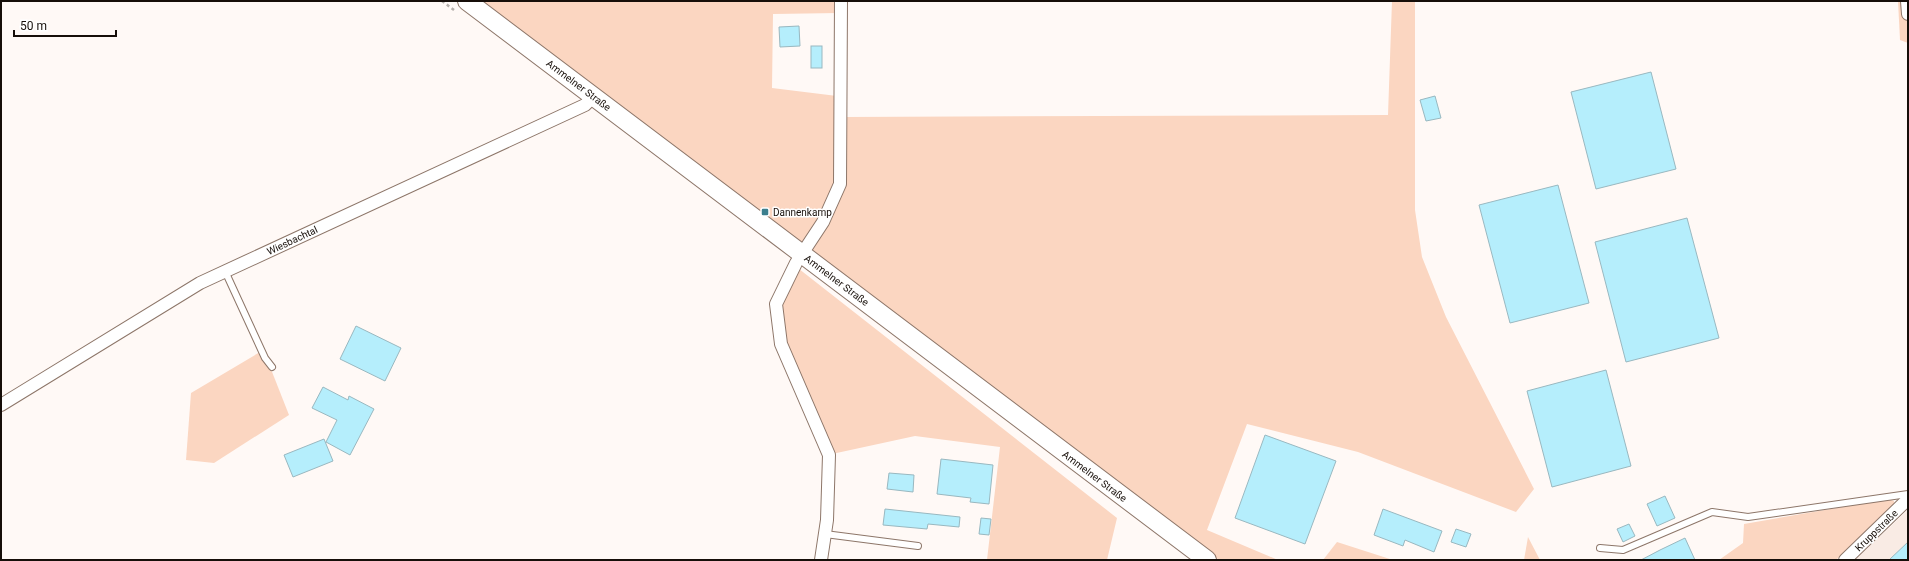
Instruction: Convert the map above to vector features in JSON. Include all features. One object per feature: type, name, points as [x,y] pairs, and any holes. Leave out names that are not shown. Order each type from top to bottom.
[{"type":"street","name":"Ammelner Straße","points":[[467,1],[1207,560]]},
{"type":"street","points":[[821,560],[825,534],[829,455],[781,344],[776,304],[796,263],[823,222],[840,184],[841,1]]},
{"type":"street","points":[[1907,1],[1908,14]]},
{"type":"street","name":"Wiesbachtal","points":[[1,405],[200,283],[585,105],[594,96]]},
{"type":"street","name":"Kruppstraße","points":[[1845,560],[1908,499]]},
{"type":"lane","points":[[225,271],[265,358],[272,367]]},
{"type":"lane","points":[[1600,548],[1622,550],[1712,512],[1748,517],[1908,494]]},
{"type":"lane","points":[[825,534],[918,546]]},
{"type":"shaded area","points":[[469,1],[839,1],[839,13],[773,14],[772,88],[837,96],[844,117],[1388,115],[1392,1],[1415,1],[1415,210],[1422,257],[1446,317],[1534,489],[1516,512],[1358,452],[1247,424],[1207,530],[1278,560],[1219,560]]},
{"type":"shaded area","points":[[1898,1],[1908,1],[1908,43],[1900,40]]},
{"type":"shaded area","points":[[794,265],[1117,518],[1107,560],[987,560],[1000,447],[915,436],[832,454],[784,343],[778,304]]},
{"type":"shaded area","points":[[260,352],[265,354],[289,415],[214,463],[186,460],[191,393]]},
{"type":"shaded area","points":[[1888,499],[1894,501],[1894,505],[1836,560],[1719,560],[1743,543],[1744,524]]},
{"type":"shaded area","points":[[1908,510],[1908,560],[1855,560]]},
{"type":"shaded area","points":[[1528,537],[1540,560],[1524,560]]},
{"type":"shaded area","points":[[1337,542],[1393,560],[1323,560]]},
{"type":"building","points":[[799,26],[800,46],[780,47],[779,27]]},
{"type":"building","points":[[811,46],[822,46],[822,68],[811,68]]},
{"type":"building","points":[[1651,72],[1676,169],[1596,189],[1571,92]]},
{"type":"building","points":[[1435,96],[1441,118],[1426,121],[1420,100]]},
{"type":"building","points":[[1558,185],[1589,303],[1510,323],[1479,205]]},
{"type":"building","points":[[1687,218],[1719,338],[1626,362],[1595,242]]},
{"type":"building","points":[[356,326],[401,348],[385,381],[340,359]]},
{"type":"building","points":[[1606,370],[1631,466],[1552,487],[1527,391]]},
{"type":"building","points":[[323,387],[348,400],[349,396],[374,409],[350,455],[326,442],[337,420],[312,408]]},
{"type":"building","points":[[1265,435],[1336,461],[1305,544],[1235,518]]},
{"type":"building","points":[[324,439],[333,461],[293,477],[284,455]]},
{"type":"building","points":[[941,459],[993,465],[989,504],[970,502],[971,498],[937,494]]},
{"type":"building","points":[[889,473],[914,475],[913,492],[887,489]]},
{"type":"building","points":[[1665,496],[1675,518],[1657,526],[1647,504]]},
{"type":"building","points":[[885,509],[960,517],[959,527],[928,524],[927,529],[883,525]]},
{"type":"building","points":[[1383,509],[1442,531],[1434,552],[1405,540],[1403,546],[1374,535]]},
{"type":"building","points":[[981,518],[991,519],[989,535],[979,534]]},
{"type":"building","points":[[1629,524],[1635,536],[1623,542],[1617,529]]},
{"type":"building","points":[[1456,529],[1471,534],[1466,547],[1451,542]]},
{"type":"building","points":[[1685,538],[1695,560],[1641,560],[1660,550]]},
{"type":"building","points":[[1908,542],[1908,560],[1889,560]]},
{"type":"place","name":"Dannenkamp","points":[[765,212]]}]
